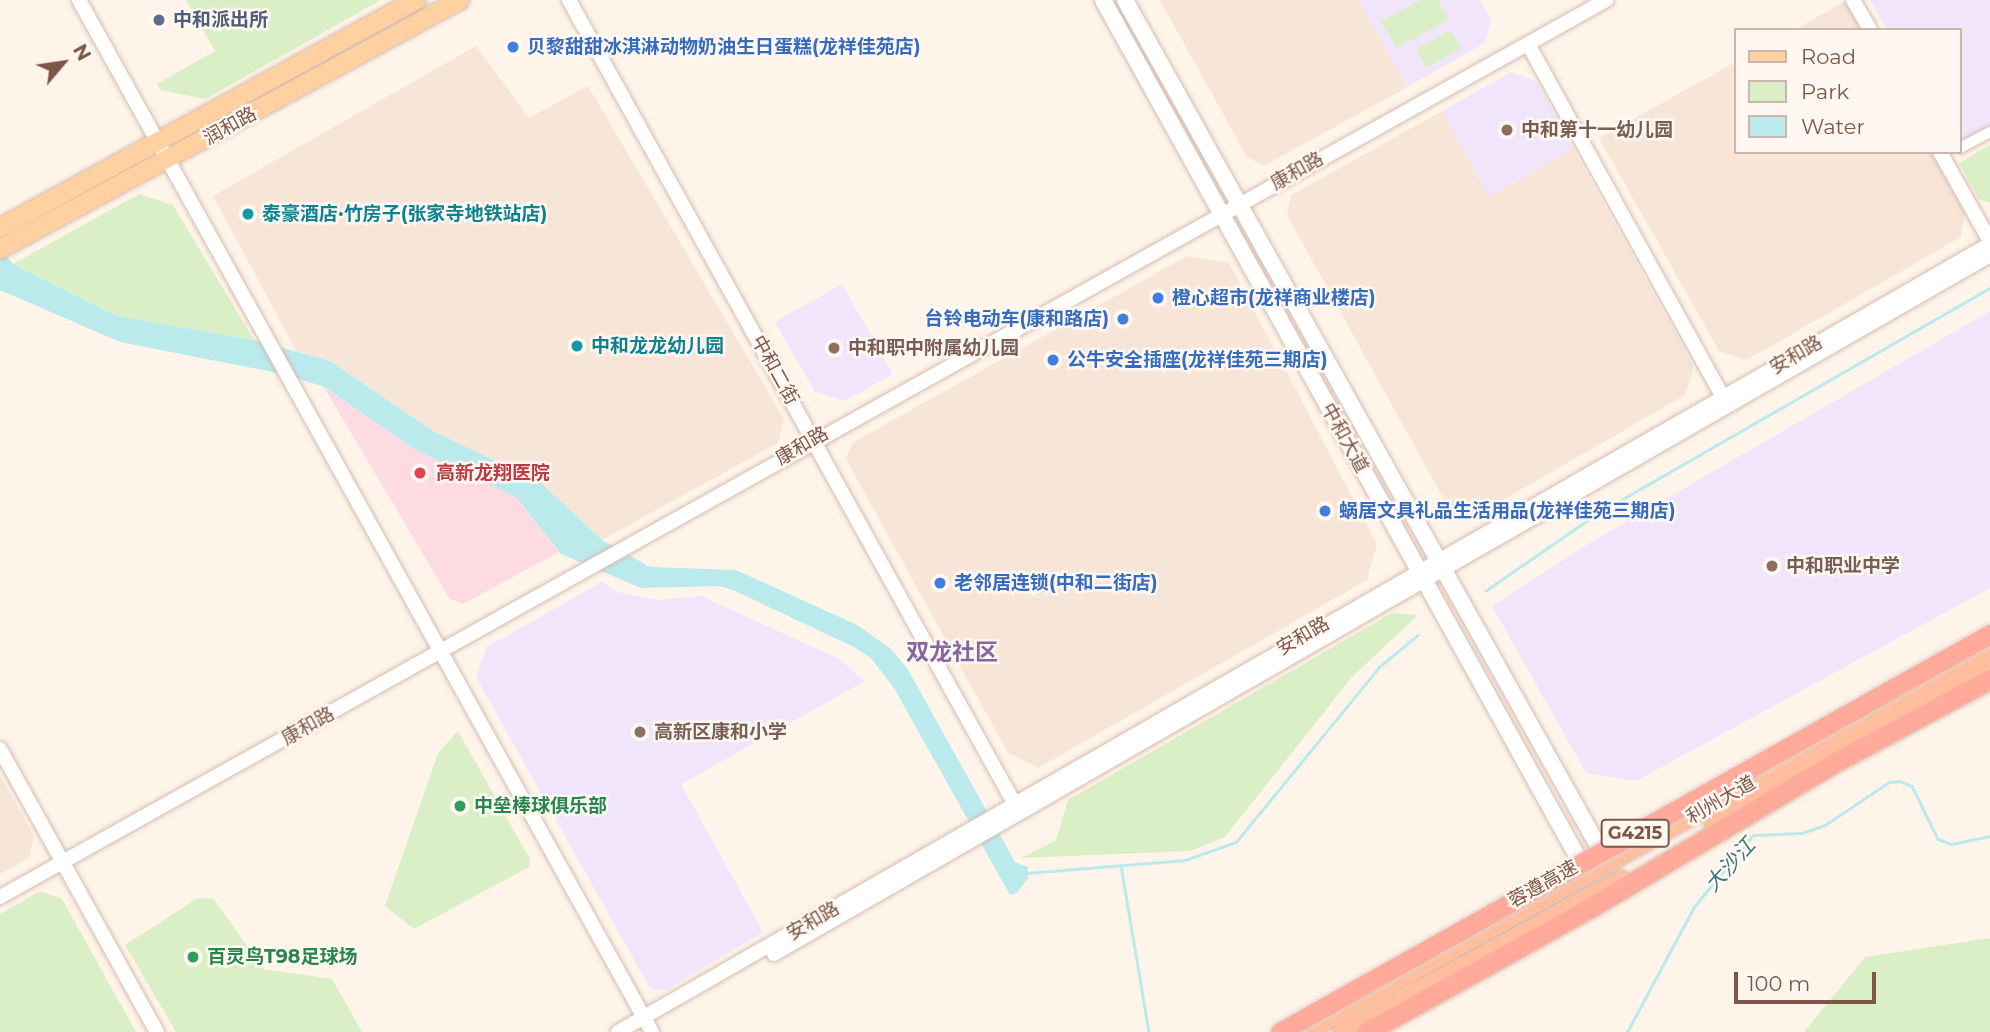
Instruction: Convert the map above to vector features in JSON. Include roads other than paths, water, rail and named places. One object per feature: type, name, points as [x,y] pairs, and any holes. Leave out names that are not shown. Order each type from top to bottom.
[{"type":"highway","name":"蓉遵高速","points":[[1280,1032],[1990,634]]},
{"type":"highway","name":"利州大道","points":[[1305,1032],[1609,865],[1990,649]]},
{"type":"highway","name":"利州大道","points":[[1342,1032],[1617,882],[1849,741],[1990,664]]},
{"type":"highway","name":"G4215","points":[[1367,1032],[1593,906],[1834,763],[1990,679]]},
{"type":"main road","name":"润和路","points":[[0,228],[417,0]]},
{"type":"main road","name":"润和路","points":[[2,248],[460,0]]},
{"type":"main road","name":"中和大道","points":[[1103,0],[1588,876]]},
{"type":"main road","name":"中和大道","points":[[1125,0],[1609,865]]},
{"type":"street","points":[[79,0],[441,652],[645,1027]]},
{"type":"street","name":"中和二街","points":[[569,0],[817,438]]},
{"type":"street","name":"中和二街","points":[[579,0],[1020,806]]},
{"type":"street","name":"康和路","points":[[0,897],[441,652],[1237,203],[1606,0]]},
{"type":"street","points":[[1853,0],[1869,28]]},
{"type":"street","points":[[1528,44],[1726,402]]},
{"type":"street","points":[[1962,147],[1990,132]]},
{"type":"street","points":[[1945,154],[1990,242]]},
{"type":"street","name":"安和路","points":[[1726,402],[1990,242]]},
{"type":"street","name":"安和路","points":[[618,1032],[645,1027],[1020,806],[1726,402],[1990,256]]},
{"type":"street","points":[[0,749],[157,1032]]},
{"type":"water","points":[[0,250],[13,264],[117,316],[254,340],[330,361],[433,431],[541,483],[602,540],[650,567],[736,570],[857,625],[891,649],[907,668],[1015,862],[1028,867],[1028,878],[1017,893],[1010,895],[894,688],[871,658],[854,647],[733,590],[719,586],[641,588],[561,554],[516,497],[414,449],[323,386],[268,371],[120,342],[0,290]]},
{"type":"waterway","points":[[1485,591],[1595,515],[1990,288]]},
{"type":"waterway","points":[[1027,873],[1185,860],[1236,842],[1379,667],[1418,635]]},
{"type":"waterway","name":"大沙江","points":[[1627,1032],[1694,907],[1753,835],[1802,833],[1825,825],[1889,782],[1900,781],[1912,786],[1938,839],[1952,844],[1990,836]]},
{"type":"waterway","points":[[1121,865],[1149,1032]]},
{"type":"place","name":"中和派出所","points":[[159,20]]},
{"type":"place","name":"贝黎甜甜冰淇淋动物奶油生日蛋糕(龙祥佳苑店)","points":[[513,47]]},
{"type":"place","name":"中和第十一幼儿园","points":[[1507,130]]},
{"type":"place","name":"泰豪酒店·竹房子(张家寺地铁站店)","points":[[248,214]]},
{"type":"place","name":"橙心超市(龙祥商业楼店)","points":[[1158,298]]},
{"type":"place","name":"台铃电动车(康和路店)","points":[[1123,319]]},
{"type":"place","name":"中和龙龙幼儿园","points":[[577,346]]},
{"type":"place","name":"中和职中附属幼儿园","points":[[834,348]]},
{"type":"place","name":"公牛安全插座(龙祥佳苑三期店)","points":[[1053,360]]},
{"type":"place","name":"高新龙翔医院","points":[[420,473]]},
{"type":"place","name":"蜗居文具礼品生活用品(龙祥佳苑三期店)","points":[[1325,511]]},
{"type":"place","name":"中和职业中学","points":[[1772,566]]},
{"type":"place","name":"老邻居连锁(中和二街店)","points":[[940,583]]},
{"type":"place","name":"高新区康和小学","points":[[640,732]]},
{"type":"place","name":"中垒棒球俱乐部","points":[[460,806]]},
{"type":"place","name":"百灵鸟T98足球场","points":[[193,957]]},
{"type":"district","name":"双龙社区","points":[[952,652]]}]
